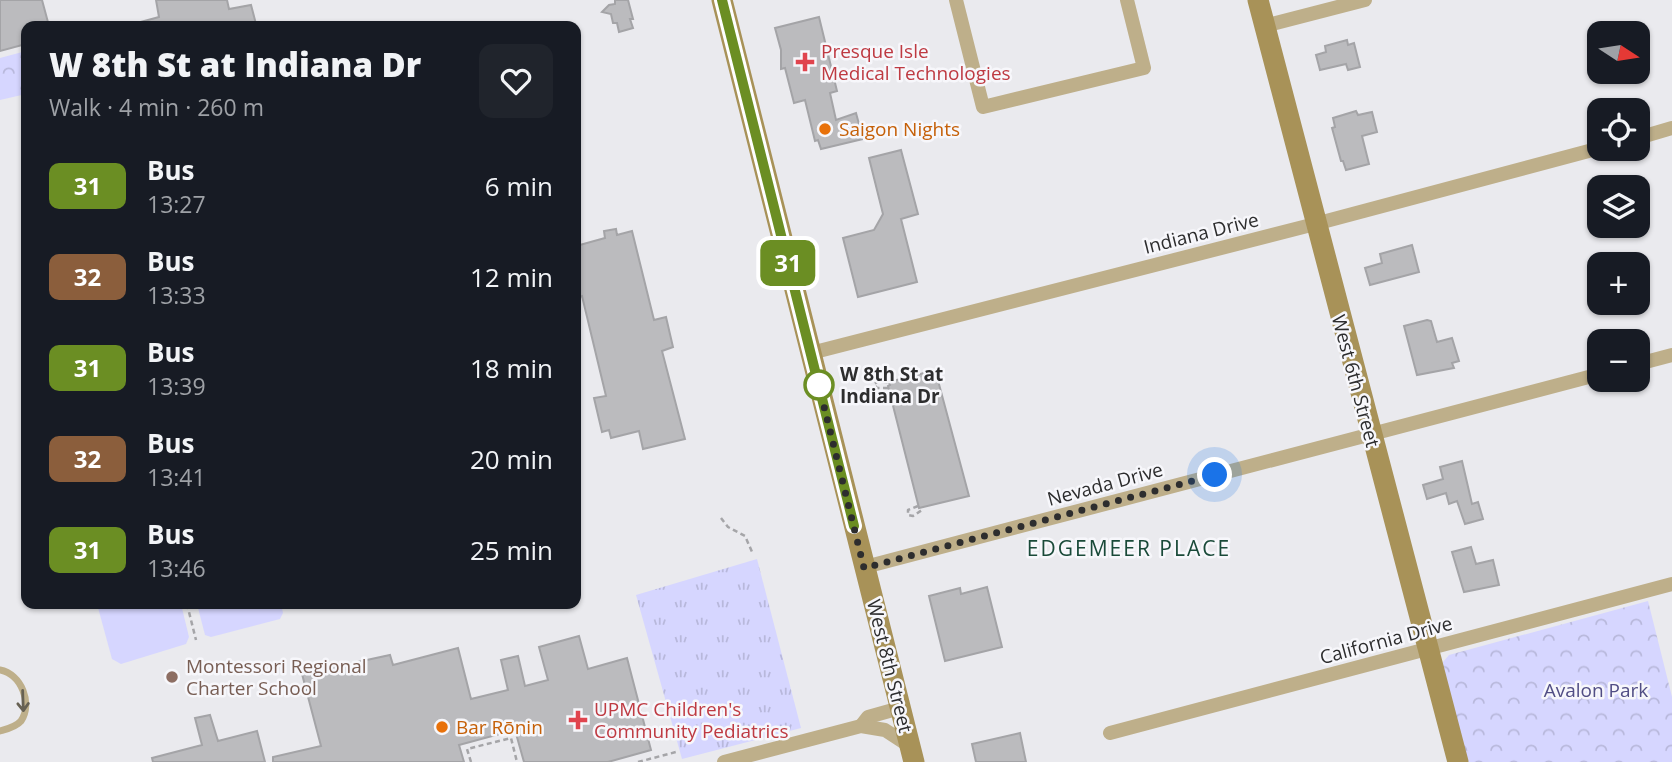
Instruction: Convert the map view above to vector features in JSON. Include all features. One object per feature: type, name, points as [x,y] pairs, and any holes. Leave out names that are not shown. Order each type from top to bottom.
[{"type":"street","name":"West 8th Street","points":[[722,0],[912,755]]},
{"type":"street","points":[[956,0],[983,107],[1144,68],[1127,0]]},
{"type":"street","name":"West 6th Street","points":[[1258,0],[1458,762]]},
{"type":"street","points":[[1264,26],[1365,0]]},
{"type":"street","points":[[1650,134],[1672,128]]},
{"type":"street","name":"Indiana Drive","points":[[811,353],[1587,151]]},
{"type":"street","points":[[1650,361],[1672,355]]},
{"type":"street","name":"Nevada Drive","points":[[864,568],[1587,377]]},
{"type":"street","name":"California Drive","points":[[1110,733],[1672,584]]},
{"type":"street","points":[[860,726],[868,717],[901,708]]},
{"type":"street","points":[[724,762],[860,726],[885,730],[912,755]]},
{"type":"lane","points":[[0,670],[17,678],[21,684],[25,706],[22,720],[0,731]]},
{"type":"path","points":[[918,506],[908,510],[908,515],[913,516],[922,510]]},
{"type":"path","points":[[721,519],[727,527],[745,536],[753,554]]},
{"type":"path","points":[[188,609],[196,640]]},
{"type":"path","points":[[471,762],[467,750],[511,738],[517,762]]},
{"type":"path","points":[[638,762],[676,752]]},
{"type":"green space","points":[[21,52],[21,95],[0,100],[0,58]]},
{"type":"green space","points":[[757,559],[801,728],[682,759],[636,595]]},
{"type":"green space","name":"Avalon Park","points":[[1648,601],[1672,697],[1672,762],[1466,762],[1442,666],[1449,655]]},
{"type":"green space","points":[[98,609],[182,609],[189,637],[186,644],[121,664],[112,659]]},
{"type":"green space","points":[[198,609],[282,609],[280,619],[211,637],[205,635]]},
{"type":"building","points":[[0,0],[42,0],[48,21],[21,21],[21,45],[0,51]]},
{"type":"building","points":[[156,0],[227,0],[229,9],[251,5],[255,21],[144,21],[159,17]]},
{"type":"building","points":[[615,0],[628,0],[633,28],[619,32],[611,14],[602,12],[609,5],[615,4]]},
{"type":"building","points":[[819,17],[837,91],[830,93],[836,120],[856,113],[863,139],[821,149],[818,140],[815,141],[805,100],[794,103],[785,68],[781,69],[781,50],[775,28]]},
{"type":"building","points":[[1347,40],[1348,45],[1354,43],[1360,67],[1348,70],[1346,64],[1320,70],[1316,55],[1326,52],[1325,46]]},
{"type":"building","points":[[1356,111],[1358,115],[1372,112],[1377,132],[1362,136],[1369,164],[1346,170],[1332,128],[1335,127],[1333,118]]},
{"type":"building","points":[[901,150],[918,214],[901,219],[917,282],[858,297],[843,238],[874,230],[883,214],[869,158]]},
{"type":"building","points":[[616,229],[617,235],[632,231],[654,320],[666,317],[673,347],[662,351],[685,439],[643,449],[639,431],[611,438],[609,430],[602,432],[594,398],[606,396],[581,296],[581,245],[605,238],[604,231]]},
{"type":"building","points":[[1412,245],[1419,272],[1370,285],[1365,268],[1382,263],[1380,254]]},
{"type":"building","points":[[1431,321],[1437,342],[1452,338],[1459,361],[1452,363],[1454,368],[1417,375],[1404,326]]},
{"type":"building","points":[[932,371],[933,374],[936,373],[969,496],[919,508],[888,386],[889,382]]},
{"type":"building","points":[[1462,461],[1472,504],[1478,502],[1483,519],[1465,524],[1457,501],[1449,504],[1446,493],[1427,499],[1423,485],[1443,479],[1440,467]]},
{"type":"building","points":[[1471,547],[1476,564],[1493,560],[1499,585],[1464,592],[1452,552]]},
{"type":"building","points":[[987,587],[1002,647],[945,661],[929,596],[960,588],[961,594]]},
{"type":"building","points":[[579,636],[588,669],[627,658],[651,750],[608,762],[524,762],[515,730],[459,745],[464,762],[273,762],[273,757],[321,746],[302,674],[390,655],[393,665],[458,648],[471,699],[508,690],[501,660],[518,656],[525,686],[548,680],[539,647]]},
{"type":"building","points":[[210,715],[218,741],[257,731],[265,762],[153,762],[152,758],[202,745],[195,718]]},
{"type":"building","points":[[1020,733],[1026,762],[976,762],[972,744]]},
{"type":"bus line","name":"31","points":[[722,0],[854,526]]},
{"type":"place","name":"Presque Isle Medical Technologies","points":[[805,62]]},
{"type":"place","name":"Saigon Nights","points":[[825,129]]},
{"type":"place","name":"W 8th St at Indiana Dr","points":[[819,385]]},
{"type":"place","name":"Montessori Regional Charter School","points":[[172,677]]},
{"type":"place","name":"UPMC Children's Community Pediatrics","points":[[578,720]]},
{"type":"place","name":"Bar Rōnin","points":[[442,727]]},
{"type":"district","name":"EDGEMEER PLACE","points":[[1129,548]]},
{"type":"route","points":[[819,385],[817,378],[864,568],[1215,475]]}]
